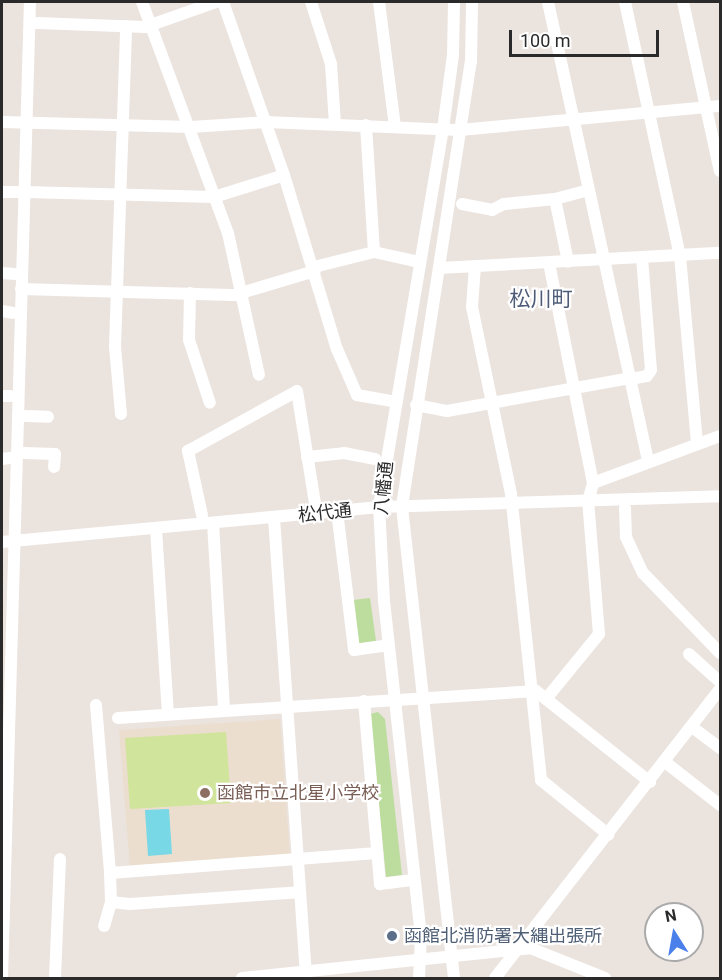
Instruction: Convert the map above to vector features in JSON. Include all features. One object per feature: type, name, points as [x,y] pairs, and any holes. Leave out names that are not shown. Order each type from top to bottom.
[{"type":"street","points":[[3,978],[3,881],[16,541],[21,192],[27,123],[30,2]]},
{"type":"street","points":[[142,2],[191,127],[228,233],[259,375]]},
{"type":"street","points":[[36,23],[151,26],[216,2]]},
{"type":"street","points":[[223,2],[284,176],[337,349],[357,395],[396,402]]},
{"type":"street","points":[[311,2],[331,64],[335,124]]},
{"type":"street","points":[[379,2],[395,127]]},
{"type":"street","name":"八幡通","points":[[419,978],[422,958],[388,645],[379,507],[443,129],[453,55],[454,2]]},
{"type":"street","name":"八幡通","points":[[454,978],[402,506],[471,62],[472,2]]},
{"type":"street","points":[[548,2],[648,462]]},
{"type":"street","points":[[625,2],[680,256],[697,444]]},
{"type":"street","points":[[683,2],[720,171]]},
{"type":"street","points":[[121,414],[115,347],[126,26]]},
{"type":"street","points":[[2,122],[191,127],[266,122],[460,130],[720,106]]},
{"type":"street","points":[[366,125],[374,252]]},
{"type":"street","points":[[2,192],[214,197],[284,176]]},
{"type":"street","points":[[462,204],[492,210],[504,204],[555,200],[589,190]]},
{"type":"street","points":[[555,200],[568,261]]},
{"type":"street","points":[[21,289],[241,294],[314,269],[374,252],[419,262]]},
{"type":"street","points":[[439,268],[720,253]]},
{"type":"street","points":[[416,405],[447,411],[647,376],[651,370],[642,258]]},
{"type":"street","points":[[546,699],[599,634],[588,501],[593,483],[549,262]]},
{"type":"street","points":[[475,266],[472,307],[494,403],[510,503],[541,780],[609,835]]},
{"type":"street","points":[[2,273],[15,274]]},
{"type":"street","points":[[190,293],[189,340],[210,403]]},
{"type":"street","points":[[202,515],[188,451],[297,392],[315,504]]},
{"type":"street","points":[[25,416],[48,417]]},
{"type":"street","points":[[593,483],[720,436]]},
{"type":"street","points":[[24,453],[55,454],[54,467]]},
{"type":"street","points":[[308,457],[344,453],[375,459]]},
{"type":"street","name":"松代通","points":[[2,542],[379,507],[720,496]]},
{"type":"street","points":[[625,508],[626,537],[643,573],[720,653]]},
{"type":"street","points":[[337,511],[354,650],[388,645]]},
{"type":"street","points":[[274,518],[306,970]]},
{"type":"street","points":[[213,523],[224,710]]},
{"type":"street","points":[[156,529],[168,714]]},
{"type":"street","points":[[689,654],[720,682]]},
{"type":"street","points":[[495,978],[609,835],[720,689]]},
{"type":"street","points":[[118,718],[530,691],[546,699],[650,782]]},
{"type":"street","points":[[364,701],[380,884],[414,880]]},
{"type":"street","points":[[96,705],[110,873],[111,902],[104,926]]},
{"type":"street","points":[[692,727],[720,748]]},
{"type":"street","points":[[665,762],[720,805]]},
{"type":"street","points":[[110,873],[377,853]]},
{"type":"street","points":[[55,978],[60,859]]},
{"type":"street","points":[[111,902],[130,904],[300,892]]},
{"type":"street","points":[[242,978],[274,977],[306,970],[344,972],[422,958],[530,948],[605,978]]},
{"type":"shaded area","name":"函館市立北星小学校","points":[[280,719],[290,856],[130,868],[119,730]]},
{"type":"green space","points":[[370,598],[376,641],[358,644],[353,600]]},
{"type":"green space","points":[[378,712],[385,719],[402,875],[386,877],[370,714]]},
{"type":"green space","points":[[226,732],[231,803],[130,809],[125,738]]},
{"type":"water","points":[[169,809],[172,854],[148,856],[145,810]]},
{"type":"place","name":"函館市立北星小学校","points":[[205,793]]},
{"type":"place","name":"函館北消防署大縄出張所","points":[[392,936]]},
{"type":"district","name":"松川町","points":[[541,299]]}]
